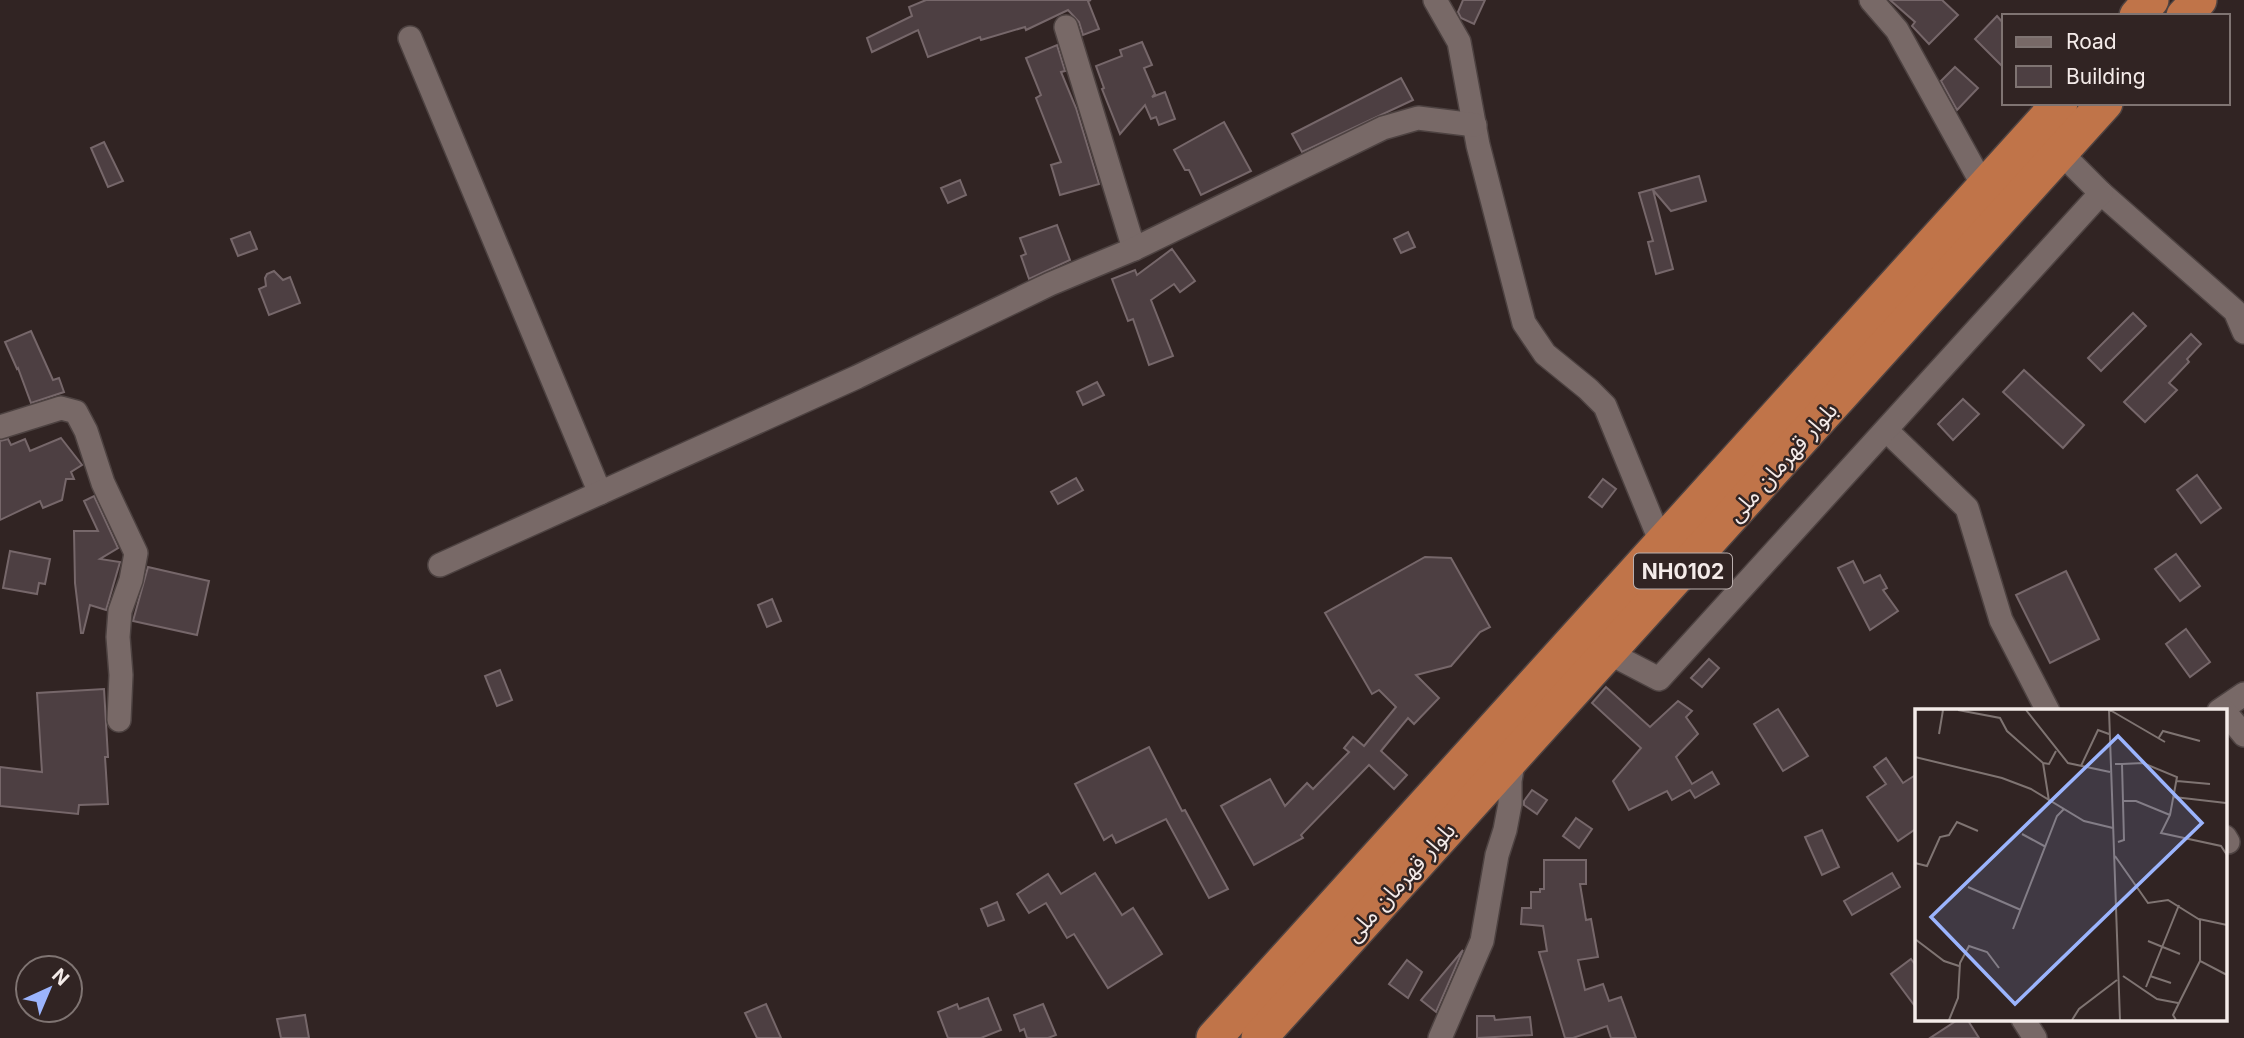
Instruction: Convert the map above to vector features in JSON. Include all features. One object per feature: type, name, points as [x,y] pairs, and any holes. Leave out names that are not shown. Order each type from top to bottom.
[{"type":"highway","points":[[2139,14],[2151,0]]},
{"type":"highway","points":[[2186,14],[2199,0]]},
{"type":"highway","name":"بلوار قهرمان ملی","points":[[1214,1038],[2058,105]]},
{"type":"highway","name":"بلوار قهرمان ملی","points":[[1259,1038],[2103,105]]},
{"type":"street","points":[[1435,0],[1459,42],[1475,125],[1524,323],[1545,354],[1605,406],[1662,545]]},
{"type":"street","points":[[1871,0],[1897,30],[1984,189]]},
{"type":"street","points":[[1066,27],[1134,249]]},
{"type":"street","points":[[410,38],[600,493]]},
{"type":"street","points":[[440,565],[857,377],[1050,284],[1134,249],[1383,128],[1418,118],[1475,125]]},
{"type":"street","points":[[2061,153],[2101,193],[2235,311],[2244,332]]},
{"type":"street","points":[[1609,653],[1659,679],[2101,193]]},
{"type":"street","points":[[0,427],[61,408],[76,412],[86,431],[103,483],[136,553],[131,580],[120,611],[119,720]]},
{"type":"street","points":[[1886,430],[1967,508],[2001,620],[2047,709]]},
{"type":"street","points":[[2223,709],[2244,694]]},
{"type":"street","points":[[1440,1038],[1482,941],[1497,855],[1510,804],[1510,780],[1515,754],[1509,713]]},
{"type":"street","points":[[2226,715],[2244,736]]},
{"type":"street","points":[[2024,1020],[2035,1038]]},
{"type":"building","points":[[926,0],[1091,0],[1088,1],[1099,29],[1083,35],[1079,22],[1068,10],[1026,30],[1025,27],[981,40],[980,37],[928,57],[918,30],[872,52],[867,38],[912,16],[909,7]]},
{"type":"building","points":[[1463,0],[1485,0],[1474,24],[1461,18],[1458,12]]},
{"type":"building","points":[[1890,0],[1942,0],[1958,15],[1929,44],[1912,26],[1915,22]]},
{"type":"building","points":[[1997,16],[2002,22],[2002,66],[1975,39]]},
{"type":"building","points":[[1142,42],[1152,65],[1144,68],[1155,94],[1152,97],[1165,92],[1175,119],[1159,125],[1156,117],[1151,119],[1145,105],[1120,134],[1096,66],[1122,56],[1120,50]]},
{"type":"building","points":[[1057,45],[1065,71],[1061,72],[1076,108],[1099,184],[1060,195],[1051,165],[1061,162],[1036,98],[1041,95],[1026,58]]},
{"type":"building","points":[[1955,67],[1978,88],[1957,110],[1941,81]]},
{"type":"building","points":[[1401,78],[1413,100],[1302,152],[1292,134]]},
{"type":"building","points":[[1224,122],[1251,171],[1201,195],[1189,170],[1185,170],[1174,150]]},
{"type":"building","points":[[104,142],[123,181],[108,187],[91,148]]},
{"type":"building","points":[[1699,176],[1706,201],[1671,211],[1653,190],[1673,269],[1656,274],[1648,242],[1653,241],[1639,193]]},
{"type":"building","points":[[960,180],[966,195],[948,203],[941,188]]},
{"type":"building","points":[[1057,225],[1070,260],[1029,279],[1021,256],[1026,254],[1020,238]]},
{"type":"building","points":[[250,232],[257,249],[238,256],[231,239]]},
{"type":"building","points":[[1408,232],[1415,247],[1401,253],[1394,239]]},
{"type":"building","points":[[1172,249],[1195,281],[1180,292],[1174,284],[1151,300],[1173,356],[1149,365],[1133,319],[1128,321],[1112,279],[1135,270],[1137,275]]},
{"type":"building","points":[[274,271],[283,280],[290,277],[300,303],[269,315],[259,289],[266,286],[267,274]]},
{"type":"building","points":[[2133,313],[2146,326],[2101,371],[2088,358]]},
{"type":"building","points":[[31,331],[53,380],[59,378],[64,392],[31,403],[5,342]]},
{"type":"building","points":[[2191,334],[2201,344],[2187,359],[2189,362],[2169,383],[2177,390],[2145,422],[2124,402]]},
{"type":"building","points":[[2024,370],[2084,425],[2063,448],[2003,392]]},
{"type":"building","points":[[1097,382],[1104,395],[1083,405],[1077,392]]},
{"type":"building","points":[[1963,399],[1979,414],[1953,440],[1938,424]]},
{"type":"building","points":[[61,438],[82,465],[71,472],[74,479],[66,479],[62,500],[43,508],[40,501],[0,520],[0,441],[8,439],[11,445],[25,439],[30,451]]},
{"type":"building","points":[[2197,475],[2221,508],[2201,523],[2177,490]]},
{"type":"building","points":[[1076,478],[1083,490],[1058,504],[1051,492]]},
{"type":"building","points":[[1603,479],[1616,489],[1602,507],[1589,497]]},
{"type":"building","points":[[94,496],[118,548],[100,559],[120,562],[106,610],[90,605],[81,633],[75,583],[74,531],[98,531],[84,501]]},
{"type":"building","points":[[10,551],[50,559],[45,584],[39,583],[37,594],[3,588]]},
{"type":"building","points":[[2176,554],[2200,586],[2180,601],[2155,569]]},
{"type":"building","points":[[1425,557],[1451,558],[1490,627],[1480,632],[1451,666],[1416,675],[1439,698],[1414,724],[1408,718],[1381,751],[1407,775],[1394,789],[1369,765],[1301,835],[1303,838],[1254,865],[1221,806],[1270,779],[1285,806],[1307,783],[1313,789],[1349,752],[1344,748],[1353,737],[1364,746],[1396,707],[1379,690],[1372,694],[1325,613]]},
{"type":"building","points":[[1853,561],[1864,583],[1880,575],[1887,588],[1883,590],[1898,611],[1870,630],[1838,568]]},
{"type":"building","points":[[148,567],[209,581],[197,635],[133,621]]},
{"type":"building","points":[[2066,571],[2099,639],[2050,663],[2016,595]]},
{"type":"building","points":[[772,599],[781,621],[767,627],[758,605]]},
{"type":"building","points":[[2186,629],[2210,662],[2190,677],[2166,644]]},
{"type":"building","points":[[1709,659],[1719,668],[1702,687],[1691,678]]},
{"type":"building","points":[[500,670],[512,700],[497,706],[485,676]]},
{"type":"building","points":[[1606,687],[1650,727],[1678,701],[1692,711],[1686,717],[1698,734],[1676,757],[1692,784],[1712,772],[1719,784],[1695,798],[1690,790],[1672,800],[1667,791],[1629,810],[1613,781],[1641,748],[1592,703]]},
{"type":"building","points":[[104,689],[108,804],[79,805],[78,814],[0,806],[0,767],[42,772],[37,693]]},
{"type":"building","points":[[1778,709],[1808,756],[1783,771],[1754,724]]},
{"type":"building","points":[[1149,747],[1182,811],[1185,810],[1228,889],[1209,898],[1166,819],[1116,843],[1112,835],[1104,840],[1075,784]]},
{"type":"building","points":[[1886,758],[1903,783],[1915,775],[1915,829],[1898,841],[1867,797],[1886,784],[1874,767]]},
{"type":"building","points":[[1532,790],[1547,800],[1537,814],[1524,805]]},
{"type":"building","points":[[1576,818],[1592,829],[1579,848],[1563,836]]},
{"type":"building","points":[[1822,830],[1839,867],[1822,875],[1805,837]]},
{"type":"building","points":[[1544,860],[1586,860],[1586,884],[1580,884],[1586,920],[1591,919],[1598,957],[1578,960],[1585,990],[1603,984],[1609,1001],[1621,997],[1636,1038],[1611,1038],[1607,1026],[1573,1038],[1565,1038],[1539,952],[1547,951],[1543,926],[1521,924],[1522,908],[1531,908],[1531,892],[1544,889]]},
{"type":"building","points":[[1095,873],[1122,915],[1133,908],[1162,954],[1108,988],[1074,934],[1067,938],[1046,903],[1029,913],[1017,894],[1048,874],[1061,894]]},
{"type":"building","points":[[1892,873],[1900,887],[1852,915],[1844,901]]},
{"type":"building","points":[[997,902],[1004,920],[988,926],[981,909]]},
{"type":"building","points":[[1463,950],[1436,1012],[1421,1000]]},
{"type":"building","points":[[1911,959],[1915,964],[1915,1006],[1891,974]]},
{"type":"building","points":[[1407,960],[1422,972],[1408,998],[1389,984]]},
{"type":"building","points":[[988,998],[1001,1030],[981,1038],[948,1038],[938,1012],[957,1004],[959,1009]]},
{"type":"building","points":[[766,1004],[781,1038],[757,1038],[745,1013]]},
{"type":"building","points":[[1043,1004],[1056,1035],[1048,1038],[1027,1038],[1024,1029],[1020,1031],[1014,1015]]},
{"type":"building","points":[[305,1015],[309,1038],[281,1038],[277,1019]]},
{"type":"building","points":[[1477,1016],[1494,1016],[1495,1020],[1530,1017],[1532,1035],[1477,1038]]},
{"type":"building","points":[[1957,1020],[1968,1020],[1979,1038],[1930,1038]]}]
